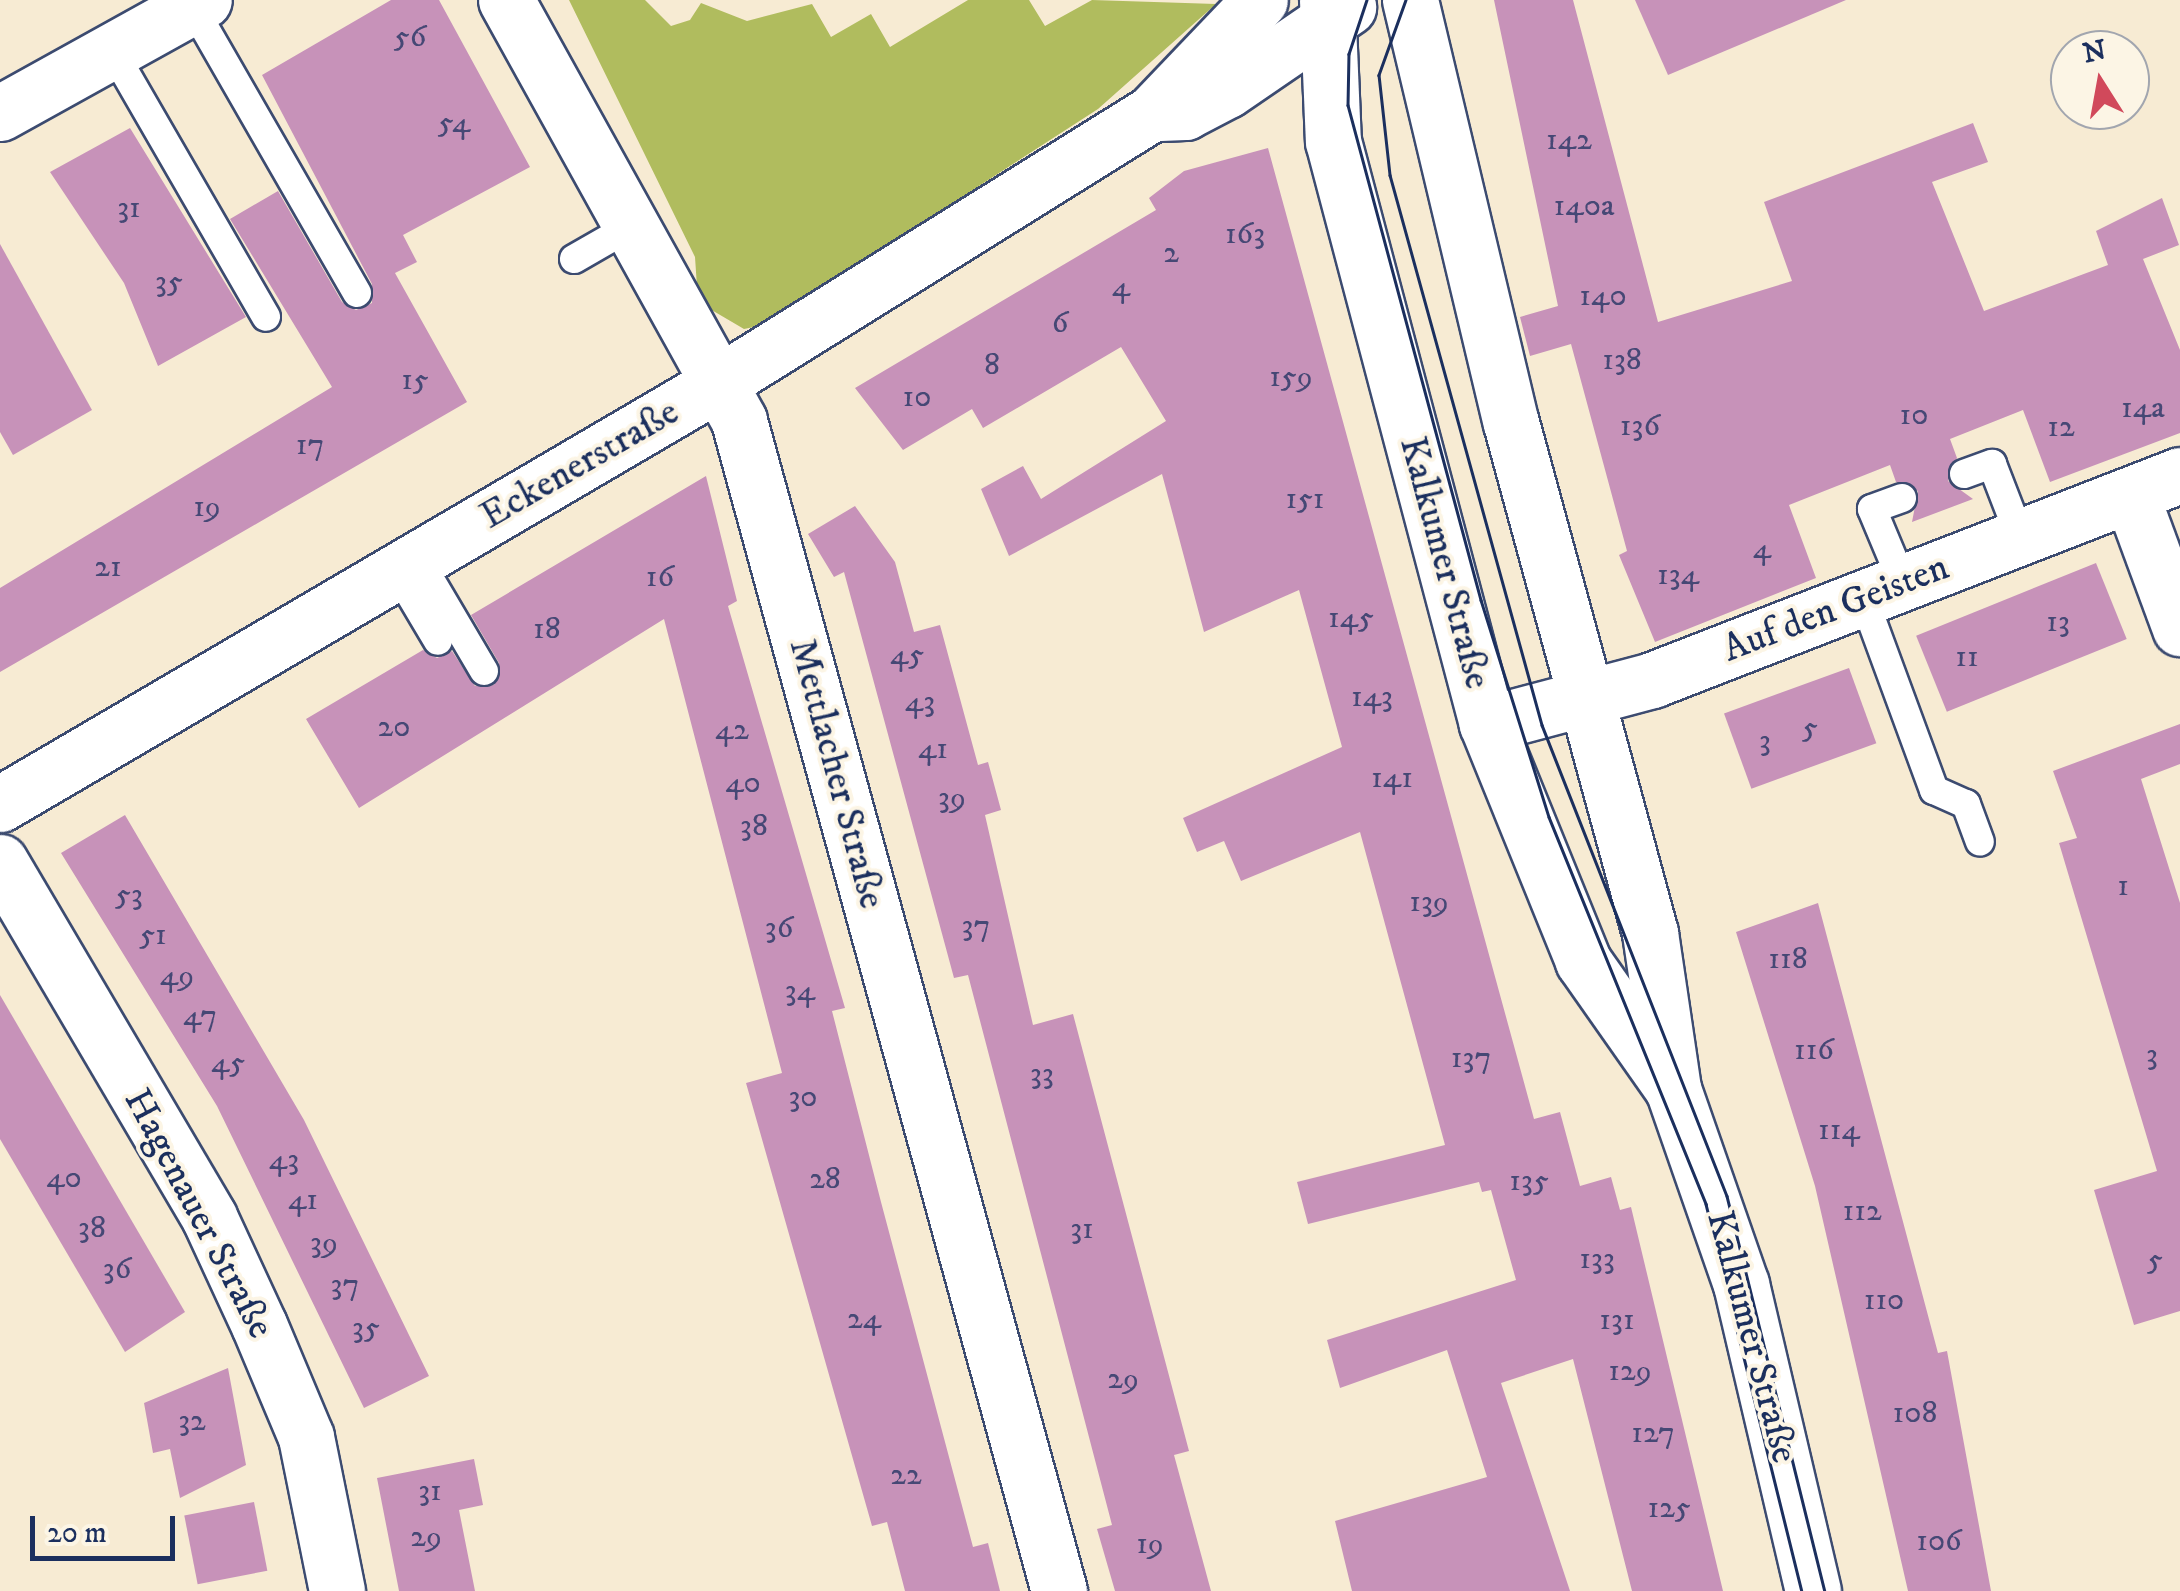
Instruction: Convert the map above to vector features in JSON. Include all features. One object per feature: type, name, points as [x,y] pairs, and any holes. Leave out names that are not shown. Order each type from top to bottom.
[{"type":"street","name":"Mettlacher Straße","points":[[506,0],[628,228],[739,421],[1059,1591]]},
{"type":"street","name":"Eckenerstraße","points":[[0,804],[718,384],[1152,113],[1260,0]]},
{"type":"street","name":"Kalkumer Straße","points":[[1410,0],[1650,933],[1673,1089],[1741,1284],[1813,1591]]},
{"type":"street","points":[[0,113],[198,3]]},
{"type":"street","name":"Eckenerstraße","points":[[1152,113],[1185,112],[1263,68],[1338,7]]},
{"type":"street","name":"Kalkumer Straße","points":[[1338,7],[1332,140],[1487,724],[1583,961],[1673,1089]]},
{"type":"street","points":[[1263,68],[1308,90],[1332,140]]},
{"type":"street","name":"Auf den Geisten","points":[[1487,724],[1590,701],[2156,485]]},
{"type":"street","points":[[2156,485],[2180,628]]},
{"type":"street","name":"Hagenauer Straße","points":[[0,862],[209,1217],[259,1325],[306,1437],[336,1591]]},
{"type":"lane","points":[[198,3],[357,293]]},
{"type":"lane","points":[[112,50],[266,318]]},
{"type":"lane","points":[[574,259],[628,228]]},
{"type":"lane","points":[[1964,474],[1992,464],[2021,539]]},
{"type":"lane","points":[[1902,498],[1872,510],[1883,590],[1934,790],[1966,804],[1980,842]]},
{"type":"lane","points":[[408,565],[438,641]]},
{"type":"lane","points":[[408,565],[484,672]]},
{"type":"green space","points":[[569,0],[645,0],[671,26],[690,20],[701,3],[747,21],[812,4],[831,37],[871,14],[890,47],[968,0],[1029,0],[1045,26],[1092,0],[1216,4],[1098,109],[764,325],[744,329],[698,302],[695,257]]},
{"type":"building","points":[[391,0],[439,0],[530,167],[403,235],[417,262],[395,273],[467,402],[0,672],[0,588],[332,387],[230,219],[278,191],[342,302],[356,310],[372,303],[372,284],[262,75]]},
{"type":"building","points":[[1494,0],[1573,0],[1658,322],[1792,281],[1764,202],[1973,123],[1988,162],[1932,182],[1984,311],[2108,265],[2096,231],[2162,198],[2179,245],[2143,259],[2180,350],[2180,433],[2050,482],[2023,410],[1950,439],[1957,458],[1948,481],[1973,499],[1912,522],[1918,491],[1896,482],[1890,465],[1789,505],[1816,578],[1655,642],[1619,555],[1627,551],[1571,344],[1530,356],[1520,317],[1558,306]]},
{"type":"building","points":[[1635,0],[1846,0],[1668,75]]},
{"type":"building","points":[[130,128],[246,317],[158,366],[124,283],[50,172]]},
{"type":"building","points":[[1268,148],[1534,1119],[1560,1112],[1580,1186],[1611,1177],[1620,1210],[1631,1207],[1723,1591],[1632,1591],[1573,1359],[1501,1383],[1570,1591],[1352,1591],[1335,1521],[1487,1477],[1447,1350],[1340,1388],[1327,1340],[1516,1280],[1491,1190],[1482,1192],[1479,1182],[1308,1224],[1297,1182],[1445,1145],[1360,832],[1241,881],[1224,841],[1197,852],[1183,818],[1342,747],[1299,590],[1204,632],[1162,474],[1009,556],[981,489],[1023,466],[1041,499],[1166,421],[1121,347],[983,428],[972,409],[903,450],[855,388],[1156,210],[1149,198],[1184,171]]},
{"type":"building","points":[[0,244],[92,410],[13,455],[0,432]]},
{"type":"building","points":[[706,476],[737,601],[728,606],[845,1008],[832,1011],[881,1202],[973,1547],[988,1543],[1000,1591],[905,1591],[887,1522],[872,1526],[746,1083],[782,1073],[664,619],[359,808],[306,719],[423,650],[437,658],[452,651],[475,686],[494,685],[499,663],[471,615]]},
{"type":"building","points":[[855,506],[895,562],[914,632],[940,625],[978,765],[988,762],[1001,810],[985,815],[1033,1025],[1073,1014],[1189,1451],[1174,1455],[1211,1591],[1115,1591],[1097,1529],[1112,1525],[968,975],[954,978],[844,572],[834,577],[808,534]]},
{"type":"building","points":[[2096,563],[2127,639],[1947,712],[1916,636]]},
{"type":"building","points":[[1849,668],[1876,743],[1751,789],[1724,713]]},
{"type":"building","points":[[2180,724],[2180,764],[2141,779],[2180,903],[2180,1311],[2134,1325],[2094,1190],[2157,1171],[2059,843],[2077,838],[2053,771]]},
{"type":"building","points":[[125,815],[304,1120],[429,1376],[364,1408],[217,1106],[61,853]]},
{"type":"building","points":[[1818,903],[1938,1353],[1947,1351],[1991,1591],[1908,1591],[1815,1186],[1736,932]]},
{"type":"building","points":[[0,995],[185,1312],[125,1352],[0,1139]]},
{"type":"building","points":[[228,1368],[246,1465],[180,1498],[170,1449],[153,1453],[144,1403]]},
{"type":"building","points":[[474,1459],[483,1505],[459,1510],[475,1591],[399,1591],[377,1478]]},
{"type":"building","points":[[254,1502],[267,1571],[198,1584],[184,1516]]},
{"type":"tram line","points":[[1367,0],[1349,54],[1348,105],[1481,600],[1549,817],[1706,1204],[1802,1591]]},
{"type":"tram line","points":[[1406,0],[1379,75],[1390,175],[1542,725],[1727,1196],[1825,1591]]}]
